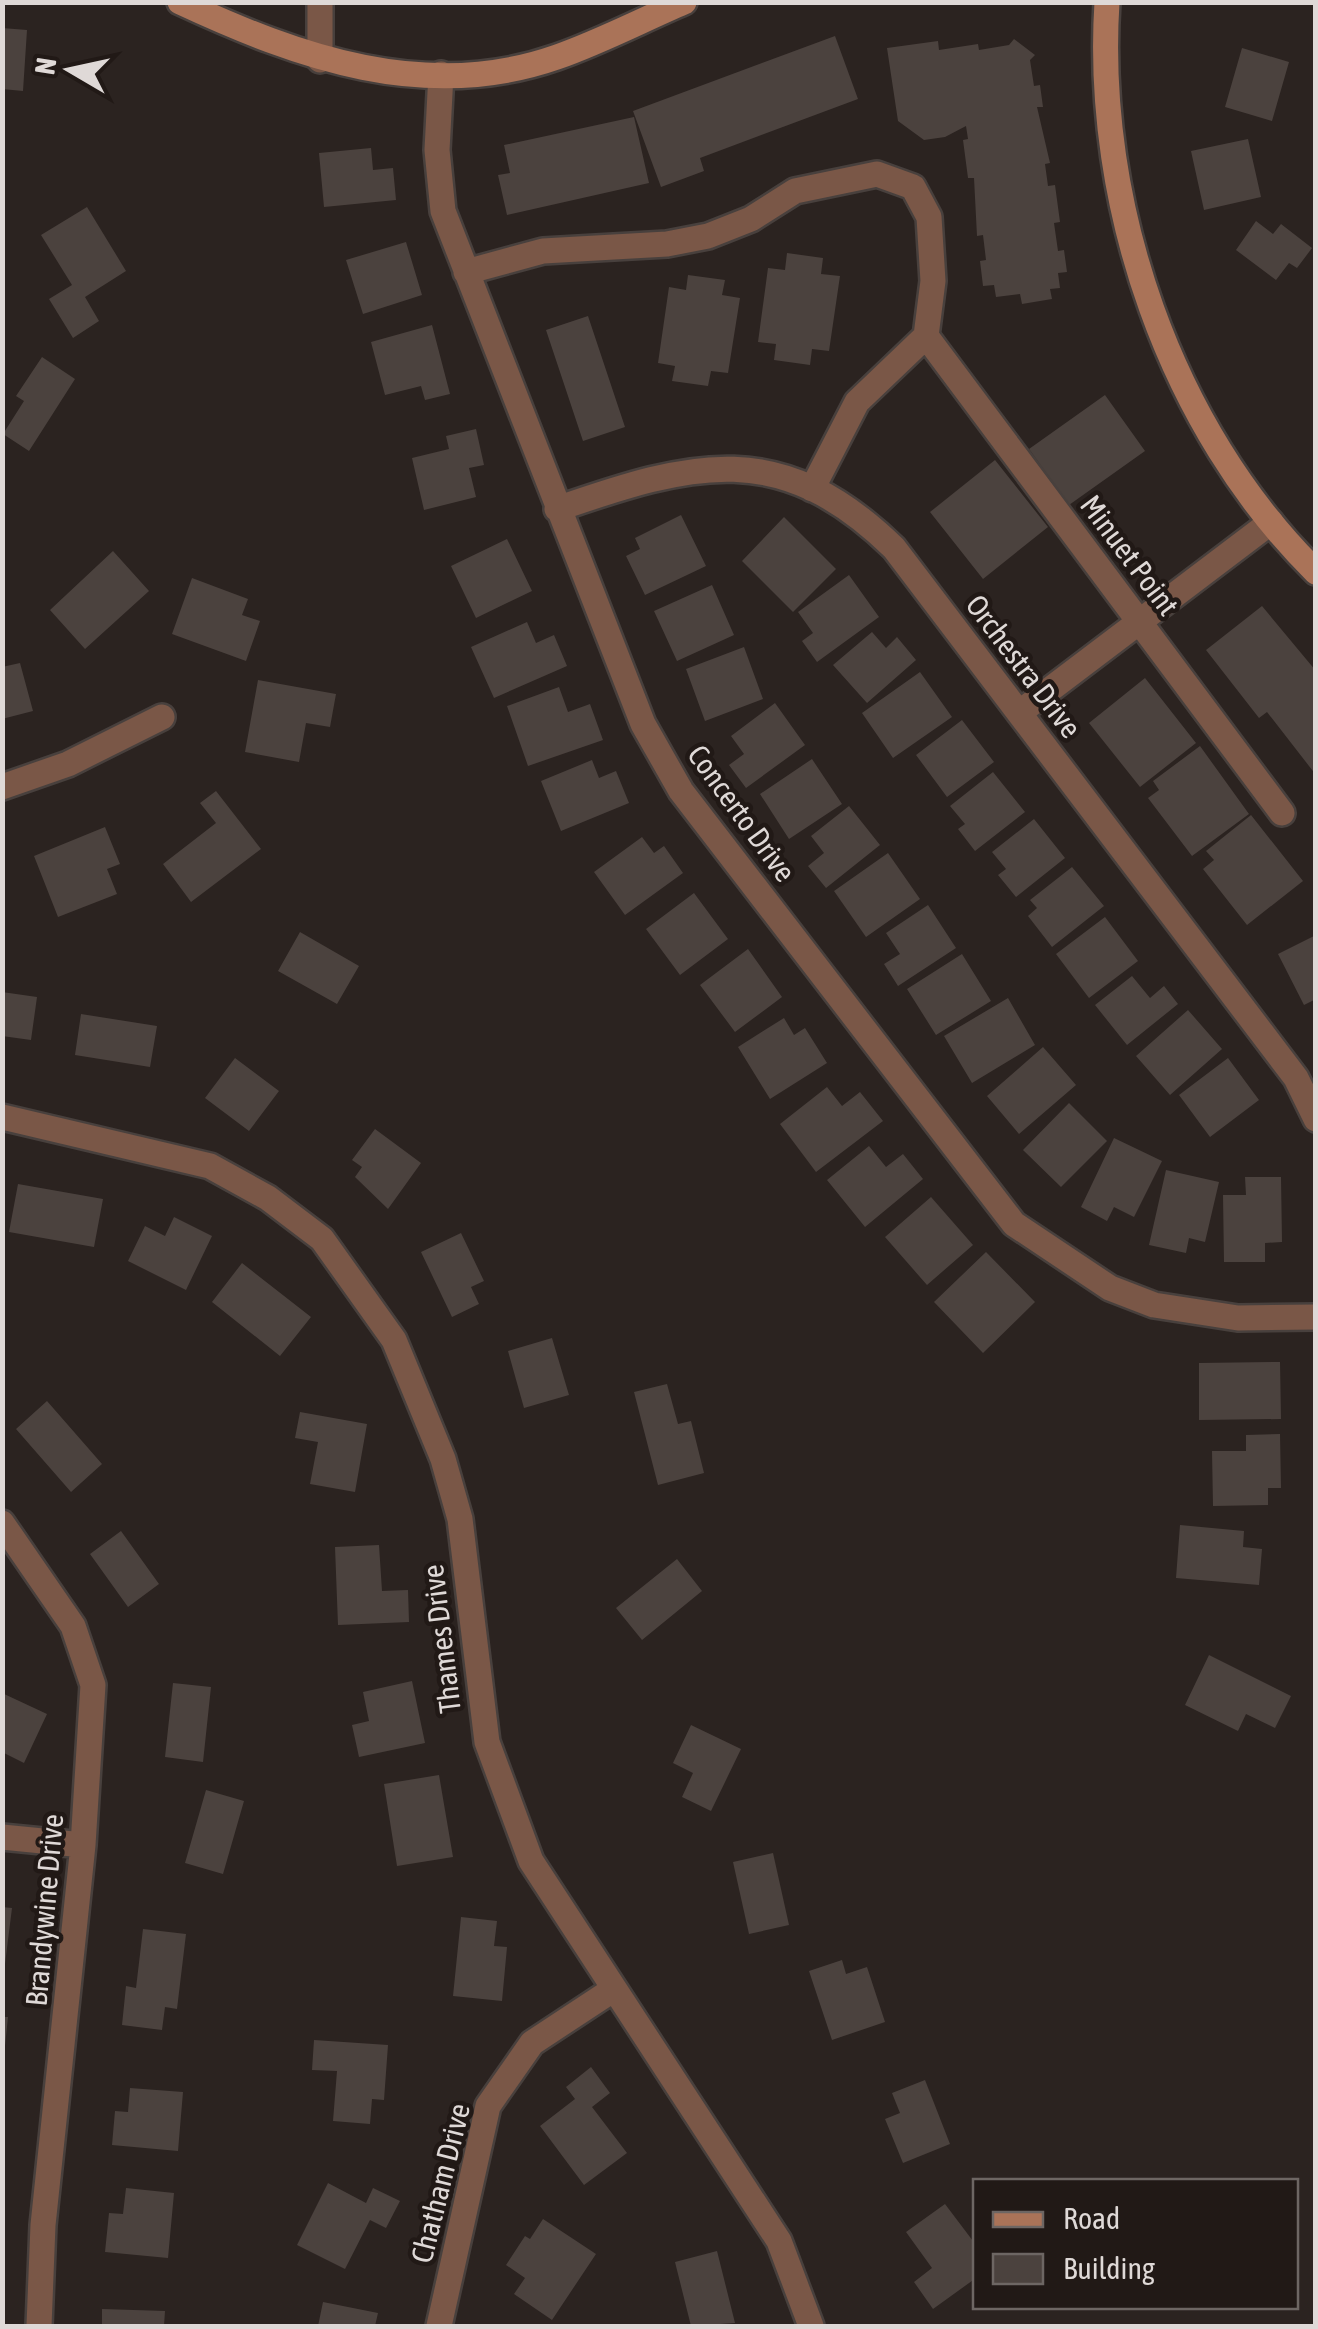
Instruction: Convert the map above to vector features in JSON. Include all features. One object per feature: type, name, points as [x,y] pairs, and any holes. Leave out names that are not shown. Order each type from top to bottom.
[{"type":"street","points":[[180,2],[260,40],[320,60],[371,71],[441,74],[555,58],[684,2]]},
{"type":"street","points":[[320,2],[320,60]]},
{"type":"street","points":[[1108,2],[1105,91],[1128,237],[1153,316],[1211,432],[1272,522],[1316,572]]},
{"type":"street","name":"Concerto Drive","points":[[441,74],[436,150],[442,211],[643,724],[681,791],[1014,1224],[1110,1288],[1154,1305],[1238,1318],[1316,1317]]},
{"type":"street","points":[[466,272],[543,252],[708,236],[751,219],[795,191],[877,174],[913,187],[929,217],[933,280],[926,336],[857,402],[812,488]]},
{"type":"street","name":"Minuet Point","points":[[926,336],[1282,813]]},
{"type":"street","name":"Orchestra Drive","points":[[557,509],[653,476],[705,466],[756,471],[812,488],[858,513],[894,548],[1019,713],[1306,1072],[1316,1119]]},
{"type":"street","points":[[1019,713],[1272,522]]},
{"type":"street","points":[[2,787],[68,764],[162,717]]},
{"type":"street","name":"Thames Drive","points":[[2,1116],[210,1166],[268,1198],[322,1239],[394,1340],[443,1459],[460,1519],[487,1742],[532,1861],[779,2241],[812,2326]]},
{"type":"street","name":"Brandywine Drive","points":[[2,1523],[74,1626],[94,1685],[83,1846],[43,2224],[39,2326]]},
{"type":"street","points":[[2,1837],[83,1846]]},
{"type":"street","name":"Chatham Drive","points":[[439,2326],[488,2106],[532,2044],[614,1990]]},
{"type":"building","points":[[2,28],[27,30],[23,91],[2,89]]},
{"type":"building","points":[[835,36],[858,99],[700,158],[704,171],[661,187],[633,111]]},
{"type":"building","points":[[1014,39],[1035,55],[1030,60],[1034,86],[1040,85],[1043,107],[1037,107],[1050,163],[1045,164],[1048,186],[1055,185],[1060,222],[1054,223],[1058,251],[1064,250],[1067,272],[1058,273],[1060,288],[1050,289],[1052,299],[1022,304],[1020,294],[996,297],[994,285],[983,286],[980,261],[986,260],[983,235],[977,236],[974,178],[968,178],[963,140],[968,139],[966,126],[945,137],[924,140],[898,121],[887,48],[938,41],[939,50],[978,44],[979,50],[1009,45]]},
{"type":"building","points":[[1242,48],[1289,62],[1272,121],[1225,107]]},
{"type":"building","points":[[634,117],[649,183],[507,215],[498,175],[510,173],[504,145]]},
{"type":"building","points":[[1248,139],[1261,197],[1204,210],[1191,151]]},
{"type":"building","points":[[371,148],[373,170],[393,168],[396,200],[324,207],[319,153]]},
{"type":"building","points":[[87,207],[126,271],[85,297],[99,321],[73,338],[49,299],[72,285],[41,235]]},
{"type":"building","points":[[1256,221],[1273,234],[1281,224],[1312,248],[1297,268],[1289,263],[1276,280],[1236,250]]},
{"type":"building","points":[[406,242],[422,295],[363,314],[346,260]]},
{"type":"building","points":[[787,253],[823,258],[821,274],[840,276],[829,351],[812,349],[810,365],[774,360],[776,344],[758,342],[768,268],[785,270]]},
{"type":"building","points":[[688,275],[725,280],[722,295],[740,298],[728,373],[711,371],[708,386],[672,381],[675,366],[658,363],[669,287],[686,290]]},
{"type":"building","points":[[588,316],[625,427],[583,441],[546,330]]},
{"type":"building","points":[[432,325],[450,394],[425,400],[421,386],[385,395],[371,342]]},
{"type":"building","points":[[42,357],[75,379],[29,451],[3,434],[24,401],[16,396]]},
{"type":"building","points":[[1105,395],[1145,451],[1069,505],[1029,449]]},
{"type":"building","points":[[476,429],[484,465],[469,468],[476,497],[424,510],[412,458],[449,449],[446,436]]},
{"type":"building","points":[[995,460],[1048,527],[983,579],[930,512]]},
{"type":"building","points":[[681,515],[706,566],[645,595],[626,556],[640,549],[635,538]]},
{"type":"building","points":[[784,517],[836,569],[793,612],[742,561]]},
{"type":"building","points":[[507,539],[532,591],[476,618],[451,566]]},
{"type":"building","points":[[113,551],[149,591],[85,649],[50,610]]},
{"type":"building","points":[[849,575],[879,617],[817,662],[802,641],[813,633],[798,612]]},
{"type":"building","points":[[192,578],[248,599],[242,615],[260,621],[246,661],[172,634]]},
{"type":"building","points":[[712,585],[734,635],[677,661],[654,611]]},
{"type":"building","points":[[1262,606],[1316,671],[1316,775],[1267,712],[1259,718],[1206,650]]},
{"type":"building","points":[[527,622],[536,643],[554,635],[567,666],[494,698],[471,647]]},
{"type":"building","points":[[872,632],[886,648],[897,637],[916,660],[867,703],[833,665]]},
{"type":"building","points":[[744,647],[763,699],[705,721],[686,669]]},
{"type":"building","points":[[20,663],[33,711],[2,719],[2,667]]},
{"type":"building","points":[[920,672],[952,717],[893,758],[862,713]]},
{"type":"building","points":[[1145,678],[1196,743],[1140,787],[1089,723]]},
{"type":"building","points":[[258,680],[336,694],[330,727],[306,723],[299,762],[245,752]]},
{"type":"building","points":[[559,687],[568,712],[590,704],[603,740],[528,766],[507,706]]},
{"type":"building","points":[[775,703],[805,745],[746,788],[729,765],[744,754],[731,736]]},
{"type":"building","points":[[962,720],[994,762],[947,797],[916,755]]},
{"type":"building","points":[[1200,746],[1249,814],[1192,856],[1148,798],[1159,790],[1153,781]]},
{"type":"building","points":[[812,759],[842,804],[789,839],[760,794]]},
{"type":"building","points":[[592,760],[599,778],[616,771],[629,803],[561,831],[541,781]]},
{"type":"building","points":[[993,772],[1025,812],[975,851],[958,829],[965,824],[950,806]]},
{"type":"building","points":[[216,791],[261,849],[191,902],[163,864],[216,823],[200,803]]},
{"type":"building","points":[[849,806],[880,845],[826,888],[808,866],[824,853],[811,836]]},
{"type":"building","points":[[1251,815],[1303,881],[1247,925],[1203,869],[1214,860],[1206,851]]},
{"type":"building","points":[[1034,819],[1065,858],[1016,897],[998,875],[1006,869],[992,852]]},
{"type":"building","points":[[105,827],[120,864],[107,869],[117,894],[58,917],[34,856]]},
{"type":"building","points":[[642,837],[654,853],[664,846],[683,873],[625,915],[594,872]]},
{"type":"building","points":[[888,853],[920,899],[866,937],[834,891]]},
{"type":"building","points":[[1072,867],[1104,906],[1052,947],[1028,916],[1037,908],[1030,900]]},
{"type":"building","points":[[694,893],[728,939],[680,975],[646,929]]},
{"type":"building","points":[[928,905],[956,948],[898,986],[884,964],[900,954],[886,933]]},
{"type":"building","points":[[1105,917],[1138,961],[1089,998],[1056,954]]},
{"type":"building","points":[[300,932],[359,966],[337,1004],[278,971]]},
{"type":"building","points":[[1316,935],[1316,999],[1304,1005],[1278,954]]},
{"type":"building","points":[[748,949],[782,997],[735,1032],[700,985]]},
{"type":"building","points":[[962,954],[991,1001],[936,1035],[907,989]]},
{"type":"building","points":[[1132,976],[1150,998],[1164,986],[1178,1004],[1127,1045],[1095,1005]]},
{"type":"building","points":[[2,992],[37,997],[31,1040],[2,1036]]},
{"type":"building","points":[[1008,998],[1035,1045],[972,1083],[944,1036]]},
{"type":"building","points":[[1188,1010],[1222,1049],[1170,1095],[1136,1056]]},
{"type":"building","points":[[81,1014],[157,1026],[150,1067],[75,1055]]},
{"type":"building","points":[[784,1018],[794,1035],[805,1028],[827,1063],[770,1099],[738,1047]]},
{"type":"building","points":[[1043,1047],[1076,1085],[1019,1134],[987,1096]]},
{"type":"building","points":[[235,1058],[279,1091],[249,1131],[205,1098]]},
{"type":"building","points":[[1228,1058],[1259,1100],[1210,1137],[1179,1095]]},
{"type":"building","points":[[827,1087],[842,1106],[860,1092],[883,1121],[816,1172],[780,1124]]},
{"type":"building","points":[[1069,1103],[1107,1141],[1061,1187],[1023,1150]]},
{"type":"building","points":[[375,1129],[421,1163],[388,1209],[355,1177],[362,1167],[352,1160]]},
{"type":"building","points":[[1114,1138],[1162,1161],[1134,1217],[1114,1207],[1107,1221],[1081,1207]]},
{"type":"building","points":[[869,1146],[886,1167],[903,1154],[923,1179],[865,1227],[827,1180]]},
{"type":"building","points":[[1166,1170],[1219,1182],[1205,1242],[1189,1238],[1186,1253],[1149,1245]]},
{"type":"building","points":[[1245,1177],[1281,1177],[1282,1242],[1265,1243],[1265,1262],[1224,1262],[1223,1195],[1246,1195]]},
{"type":"building","points":[[18,1184],[103,1199],[94,1247],[9,1232]]},
{"type":"building","points":[[931,1197],[973,1245],[927,1285],[885,1237]]},
{"type":"building","points":[[174,1217],[212,1236],[186,1290],[128,1261],[145,1226],[165,1236]]},
{"type":"building","points":[[461,1233],[484,1281],[471,1287],[479,1304],[452,1317],[421,1252]]},
{"type":"building","points":[[986,1252],[1035,1302],[983,1353],[934,1302]]},
{"type":"building","points":[[242,1263],[311,1317],[280,1356],[212,1302]]},
{"type":"building","points":[[552,1338],[569,1395],[524,1408],[508,1351]]},
{"type":"building","points":[[1280,1362],[1281,1419],[1199,1420],[1199,1363]]},
{"type":"building","points":[[667,1384],[678,1424],[691,1421],[704,1473],[658,1485],[634,1392]]},
{"type":"building","points":[[47,1401],[102,1464],[71,1492],[16,1429]]},
{"type":"building","points":[[300,1412],[367,1424],[355,1492],[310,1484],[318,1442],[295,1438]]},
{"type":"building","points":[[1280,1434],[1281,1488],[1268,1488],[1268,1505],[1213,1506],[1212,1451],[1246,1451],[1246,1435]]},
{"type":"building","points":[[1180,1525],[1244,1531],[1243,1547],[1262,1549],[1259,1585],[1176,1578]]},
{"type":"building","points":[[121,1531],[159,1584],[128,1607],[90,1554]]},
{"type":"building","points":[[379,1545],[382,1591],[408,1590],[409,1622],[338,1625],[335,1547]]},
{"type":"building","points":[[677,1559],[702,1591],[642,1640],[616,1608]]},
{"type":"building","points":[[1209,1655],[1291,1696],[1275,1728],[1246,1714],[1238,1731],[1185,1705]]},
{"type":"building","points":[[412,1681],[425,1743],[359,1757],[352,1725],[369,1721],[363,1692]]},
{"type":"building","points":[[173,1683],[211,1687],[203,1762],[165,1757]]},
{"type":"building","points":[[2,1693],[47,1714],[24,1763],[2,1752]]},
{"type":"building","points":[[691,1725],[741,1749],[711,1811],[682,1797],[693,1773],[673,1763]]},
{"type":"building","points":[[439,1775],[453,1857],[397,1866],[384,1784]]},
{"type":"building","points":[[206,1790],[244,1801],[223,1874],[185,1863]]},
{"type":"building","points":[[773,1853],[789,1925],[749,1934],[733,1862]]},
{"type":"building","points":[[2,1907],[12,1908],[5,1964],[2,1964]]},
{"type":"building","points":[[461,1917],[497,1921],[494,1946],[507,1947],[502,2001],[453,1996]]},
{"type":"building","points":[[143,1929],[186,1934],[177,2009],[165,2007],[162,2030],[122,2025],[126,1986],[136,1988]]},
{"type":"building","points":[[842,1960],[846,1974],[867,1967],[885,2022],[832,2040],[809,1971]]},
{"type":"building","points":[[2,2017],[8,2017],[5,2046],[2,2046]]},
{"type":"building","points":[[314,2040],[388,2045],[384,2100],[372,2099],[370,2124],[333,2121],[337,2071],[312,2070]]},
{"type":"building","points":[[591,2067],[610,2093],[592,2107],[627,2153],[584,2185],[540,2126],[575,2099],[566,2087]]},
{"type":"building","points":[[925,2080],[950,2144],[903,2163],[885,2119],[900,2113],[892,2093]]},
{"type":"building","points":[[130,2088],[183,2092],[178,2151],[112,2145],[115,2111],[128,2112]]},
{"type":"building","points":[[328,2183],[366,2203],[373,2188],[400,2201],[386,2228],[370,2220],[345,2269],[297,2245]]},
{"type":"building","points":[[126,2188],[174,2193],[168,2258],[105,2252],[109,2213],[123,2214]]},
{"type":"building","points":[[945,2204],[973,2241],[973,2280],[933,2309],[914,2282],[932,2268],[906,2232]]},
{"type":"building","points":[[543,2219],[596,2254],[552,2320],[514,2294],[525,2278],[506,2265],[525,2236],[530,2239]]},
{"type":"building","points":[[717,2251],[735,2323],[691,2326],[675,2262]]},
{"type":"building","points":[[323,2302],[378,2313],[375,2326],[318,2326]]},
{"type":"building","points":[[102,2309],[165,2311],[164,2326],[102,2326]]}]
